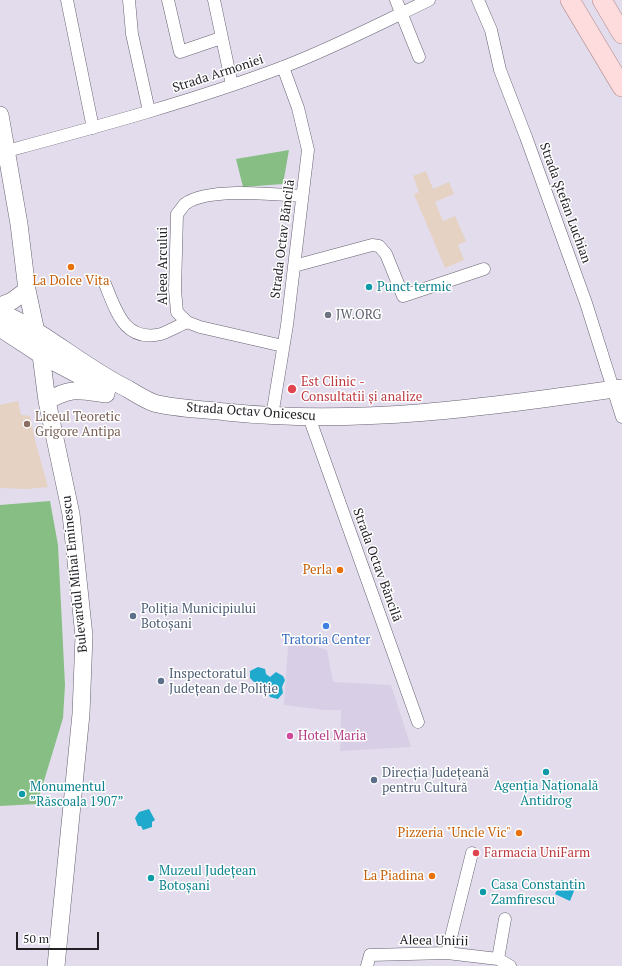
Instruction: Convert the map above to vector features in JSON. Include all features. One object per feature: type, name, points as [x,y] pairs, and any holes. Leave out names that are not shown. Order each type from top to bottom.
[{"type":"main road","points":[[570,0],[622,87]]},
{"type":"main road","points":[[602,0],[622,34]]},
{"type":"main road","name":"Bulevardul Mihai Eminescu","points":[[0,114],[19,224],[27,290],[41,355],[47,401],[71,514],[84,636],[82,714],[56,966]]},
{"type":"main road","points":[[0,306],[12,301],[27,290]]},
{"type":"main road","name":"Strada Octav Onicescu","points":[[0,312],[36,330],[101,375],[154,402],[272,416],[309,418],[362,417],[423,412],[617,389]]},
{"type":"main road","points":[[0,328],[41,355],[117,396]]},
{"type":"main road","points":[[47,401],[63,392],[70,390],[154,402]]},
{"type":"street","points":[[67,0],[93,128]]},
{"type":"street","points":[[129,0],[132,34],[149,111]]},
{"type":"street","points":[[168,0],[180,52],[221,38]]},
{"type":"street","points":[[214,0],[232,85]]},
{"type":"street","points":[[396,0],[419,57]]},
{"type":"street","name":"Strada Armoniei","points":[[7,151],[93,128],[232,85],[284,67],[327,49],[429,0]]},
{"type":"street","name":"Strada Ștefan Luchian","points":[[478,0],[491,30],[500,70],[526,137],[617,389],[622,418]]},
{"type":"street","name":"Strada Octav Băncilă","points":[[272,416],[287,325],[308,150],[298,108],[284,67]]},
{"type":"street","name":"Aleea Arcului","points":[[186,322],[177,312],[175,290],[177,214],[184,205],[199,198],[239,192],[302,196]]},
{"type":"street","points":[[294,266],[372,246],[379,246],[386,254],[403,296],[484,268]]},
{"type":"street","points":[[105,284],[121,321],[134,333],[146,335],[160,334],[186,322],[200,327],[283,346]]},
{"type":"street","name":"Strada Octav Băncilă","points":[[309,418],[418,722]]},
{"type":"street","points":[[447,952],[472,853]]},
{"type":"street","points":[[498,959],[505,919]]},
{"type":"street","name":"Aleea Unirii","points":[[369,961],[447,952],[498,959],[510,966]]},
{"type":"shaded area","points":[[426,171],[433,189],[449,182],[454,194],[435,202],[443,221],[455,216],[466,241],[458,245],[464,260],[445,268],[414,194],[419,192],[413,176]]},
{"type":"shaded area","points":[[18,401],[21,415],[30,416],[48,487],[27,489],[0,488],[0,405]]},
{"type":"shaded area","points":[[288,646],[315,646],[327,650],[333,682],[391,685],[411,747],[340,751],[341,710],[324,710],[284,705]]},
{"type":"green space","points":[[289,150],[283,184],[243,187],[236,159]]},
{"type":"green space","points":[[50,501],[58,545],[65,685],[63,718],[37,804],[0,806],[0,505]]},
{"type":"water","points":[[258,667],[265,669],[266,674],[270,677],[276,672],[283,676],[285,680],[282,687],[283,693],[278,699],[270,697],[265,686],[254,682],[250,678],[250,671]]},
{"type":"water","points":[[149,809],[155,820],[152,822],[152,827],[143,830],[141,826],[138,826],[135,818],[139,812]]},
{"type":"water","points":[[562,880],[576,886],[570,901],[555,894]]},
{"type":"place","name":"La Dolce Vita","points":[[71,267]]},
{"type":"place","name":"Punct termic","points":[[369,287]]},
{"type":"place","name":"JW.ORG","points":[[328,315]]},
{"type":"place","name":"Est Clinic - Consultatii și analize","points":[[292,389]]},
{"type":"place","name":"Liceul Teoretic Grigore Antipa","points":[[27,424]]},
{"type":"place","name":"Perla","points":[[340,570]]},
{"type":"place","name":"Poliția Municipiului Botoșani","points":[[133,616]]},
{"type":"place","name":"Tratoria Center","points":[[326,626]]},
{"type":"place","name":"Inspectoratul Județean de Poliție","points":[[161,681]]},
{"type":"place","name":"Hotel Maria","points":[[290,736]]},
{"type":"place","name":"Agenția Națională Antidrog","points":[[546,772]]},
{"type":"place","name":"Direcția Județeană pentru Cultură","points":[[374,780]]},
{"type":"place","name":"Monumentul ”Răscoala 1907”","points":[[22,794]]},
{"type":"place","name":"Pizzeria \"Uncle Vic\"","points":[[519,833]]},
{"type":"place","name":"Farmacia UniFarm","points":[[476,853]]},
{"type":"place","name":"La Piadina","points":[[432,876]]},
{"type":"place","name":"Muzeul Județean Botoșani","points":[[151,878]]},
{"type":"place","name":"Casa Constantin Zamfirescu","points":[[483,892]]}]
